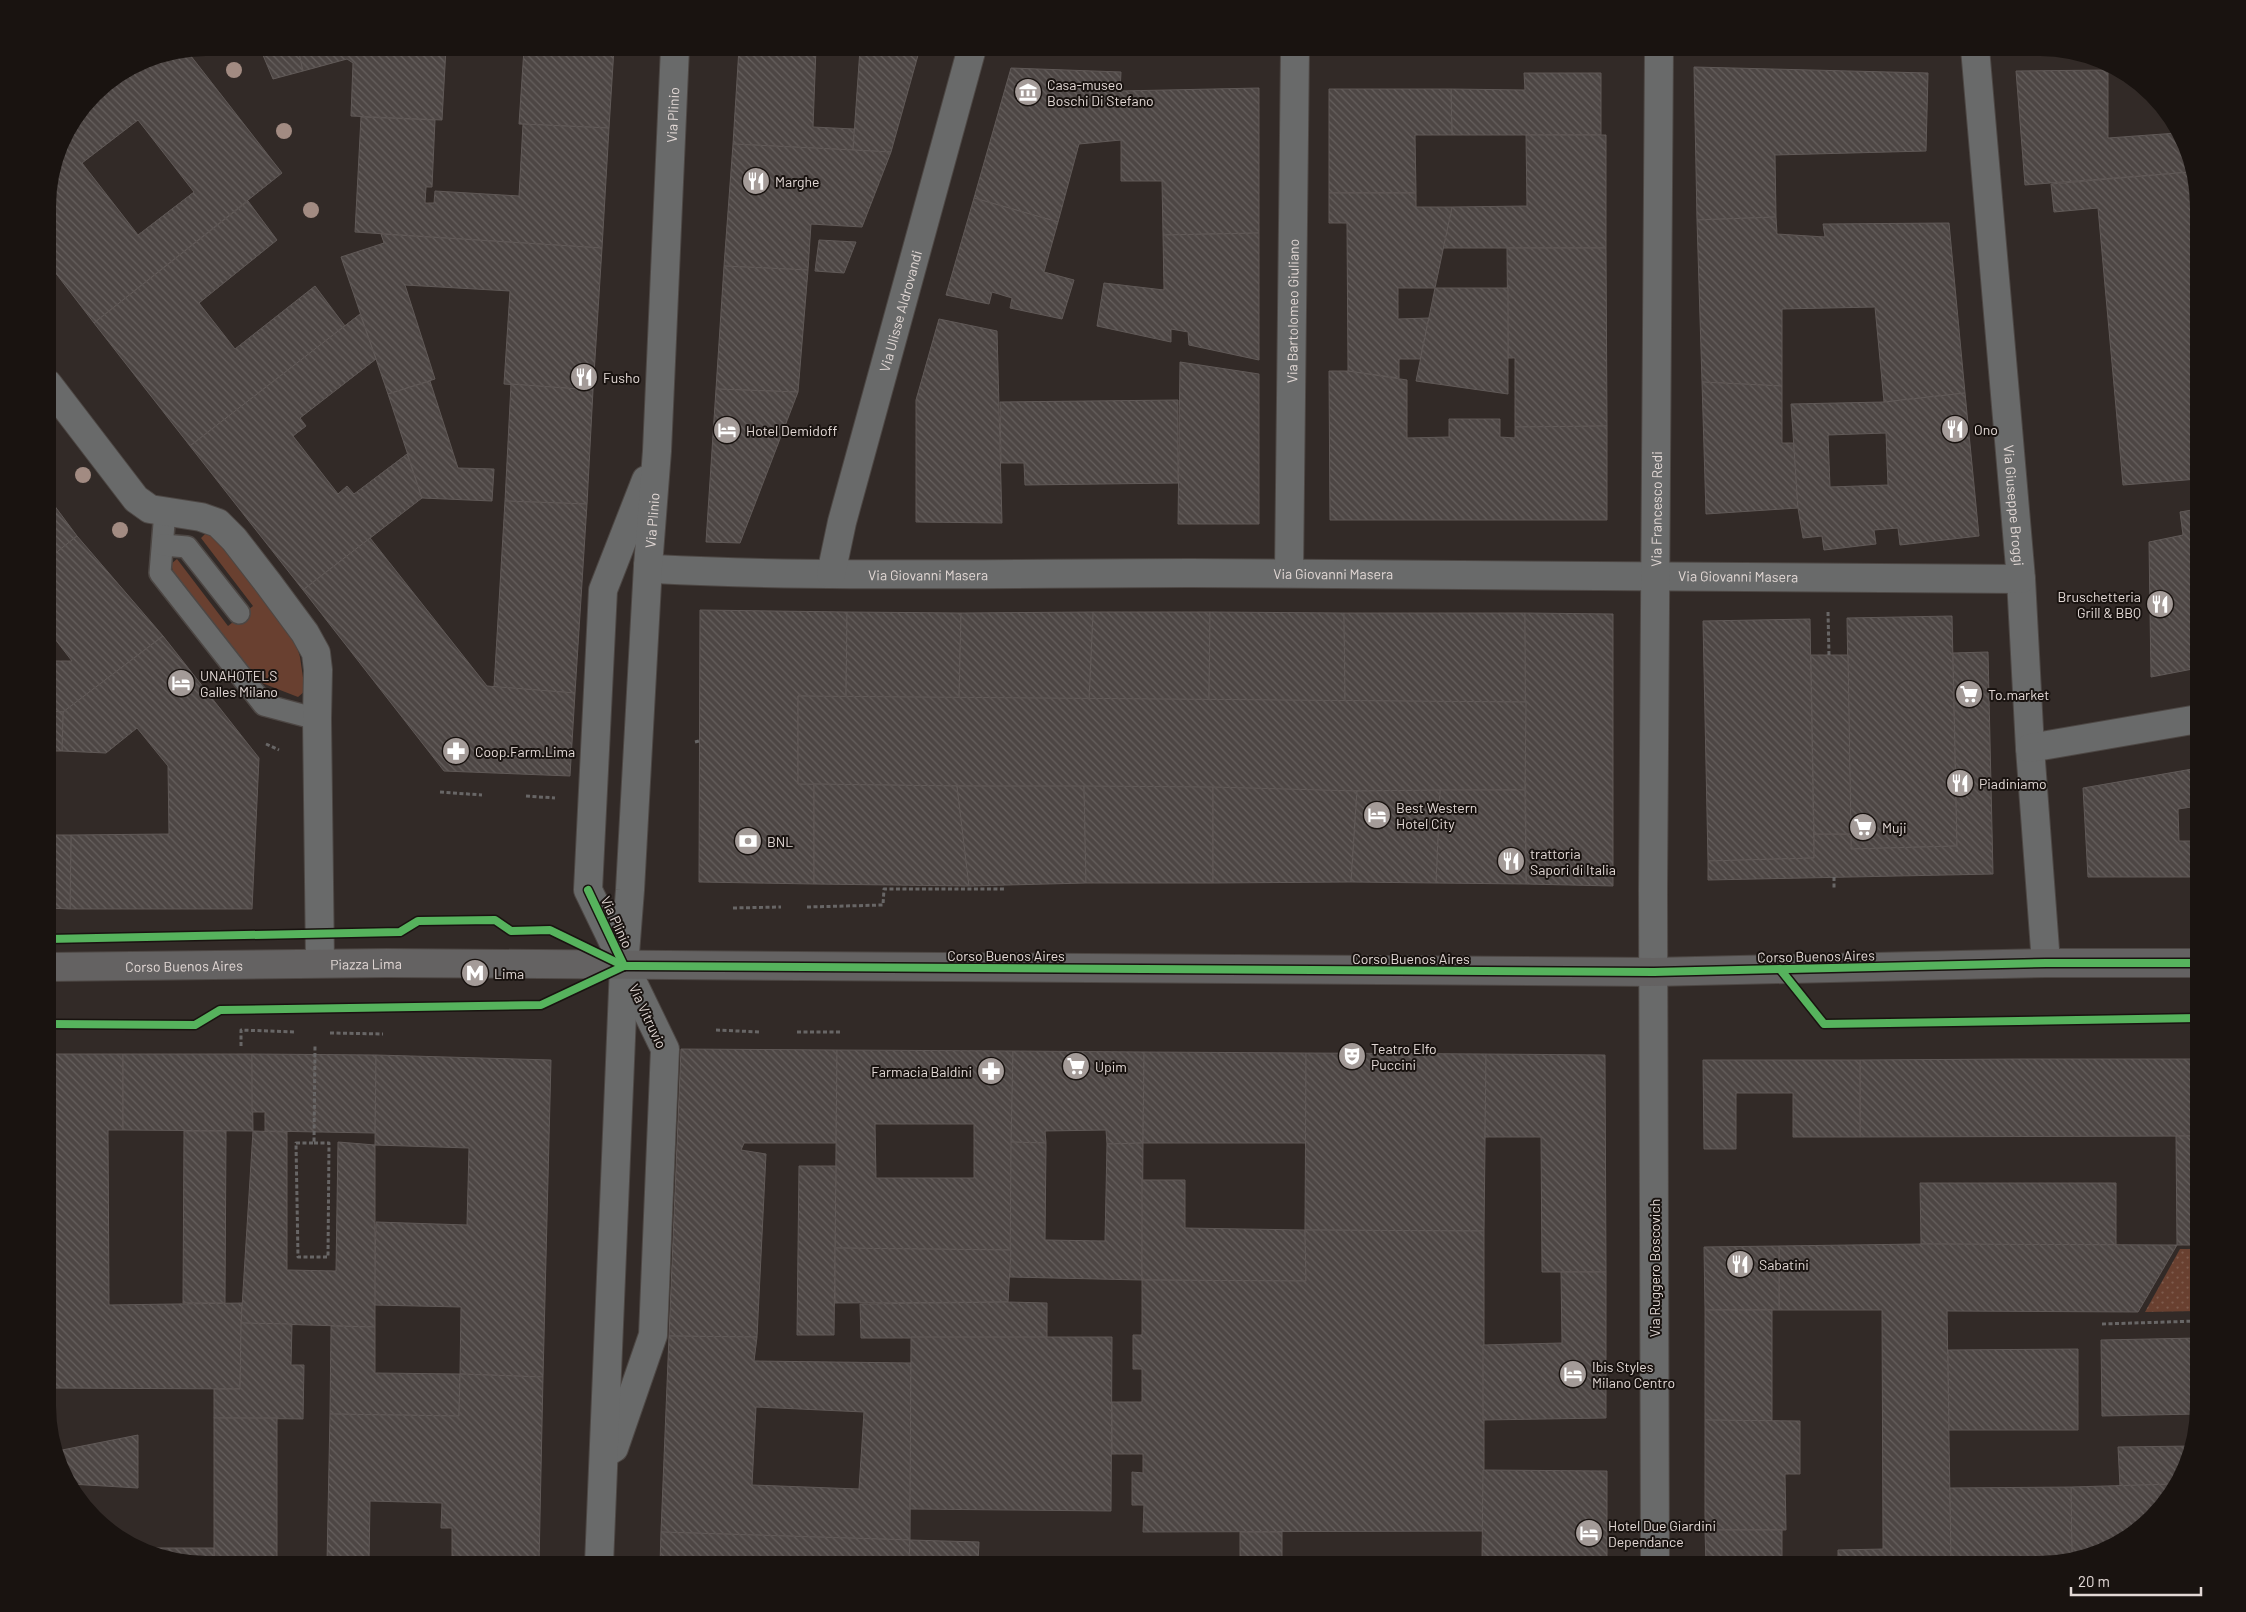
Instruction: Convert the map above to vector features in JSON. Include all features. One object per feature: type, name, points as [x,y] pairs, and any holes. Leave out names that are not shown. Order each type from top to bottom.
[{"type":"main road","name":"Piazza Lima","points":[[320,963],[621,959]]},
{"type":"main road","name":"Corso Buenos Aires","points":[[621,959],[1654,972],[2046,963],[2190,963]]},
{"type":"main road","name":"Corso Buenos Aires","points":[[57,967],[320,963]]},
{"type":"street","name":"Via Plinio","points":[[621,959],[630,890],[648,566],[657,451],[675,56]]},
{"type":"street","name":"Via Ulisse Aldrovandi","points":[[831,574],[842,522],[970,56]]},
{"type":"street","name":"Via Bartolomeo Giuliano","points":[[1289,573],[1295,56]]},
{"type":"street","name":"Via Francesco Redi","points":[[1654,972],[1659,56]]},
{"type":"street","name":"Via Giuseppe Broggi","points":[[1976,56],[2021,579],[2030,748],[2046,963]]},
{"type":"street","name":"Piazza Lima","points":[[57,396],[136,499],[150,509],[201,517],[218,523],[234,539],[268,583],[305,633],[316,653],[318,670],[320,963]]},
{"type":"street","name":"Via Plinio","points":[[621,959],[588,890],[604,590],[657,451]]},
{"type":"street","name":"Via Giovanni Masera","points":[[648,566],[703,571],[831,574],[1289,573],[2021,579]]},
{"type":"street","points":[[2030,748],[2190,720]]},
{"type":"street","name":"Via Vitruvio","points":[[604,1455],[614,1448],[653,1336],[665,1049],[621,959]]},
{"type":"street","name":"Via Vitruvio","points":[[599,1556],[621,959]]},
{"type":"street","name":"Via Ruggero Boscovich","points":[[1654,972],[1655,1556]]},
{"type":"lane","points":[[165,511],[160,573],[264,705],[317,719]]},
{"type":"lane","points":[[163,544],[187,547],[239,613]]},
{"type":"path","points":[[1828,612],[1829,655]]},
{"type":"path","points":[[440,792],[482,795]]},
{"type":"path","points":[[526,796],[564,798]]},
{"type":"path","points":[[1834,877],[1834,890]]},
{"type":"path","points":[[807,907],[883,905],[884,889],[1006,889]]},
{"type":"path","points":[[733,908],[780,908]]},
{"type":"path","points":[[241,1046],[242,1030],[294,1032]]},
{"type":"path","points":[[716,1030],[760,1032]]},
{"type":"path","points":[[797,1032],[840,1032]]},
{"type":"path","points":[[330,1033],[383,1034]]},
{"type":"path","points":[[314,1143],[315,1045]]},
{"type":"path","points":[[296,1143],[314,1143],[329,1143],[328,1257],[298,1257],[296,1143]]},
{"type":"path","points":[[2102,1324],[2190,1321]]},
{"type":"shaded area","points":[[206,533],[220,539],[295,640],[300,657],[305,691],[298,697],[262,683],[248,673],[175,579],[171,564],[177,559],[228,626],[253,606],[201,538]]},
{"type":"shaded area","points":[[2180,1249],[2190,1249],[2190,1311],[2145,1312]]},
{"type":"building","points":[[263,56],[300,56],[303,71],[273,79]]},
{"type":"building","points":[[300,56],[446,56],[442,120],[351,116],[353,63],[347,59],[303,71]]},
{"type":"building","points":[[524,56],[614,56],[609,128],[519,124]]},
{"type":"building","points":[[738,56],[816,56],[813,127],[854,129],[853,150],[733,144]]},
{"type":"building","points":[[860,56],[918,56],[891,152],[853,150]]},
{"type":"building","points":[[192,57],[282,173],[94,323],[57,275],[57,196],[61,167],[72,140],[82,123],[107,93],[131,76],[149,68],[167,61]],"holes":[[[138,120],[194,192],[138,235],[82,163]]]},
{"type":"building","points":[[1694,67],[1928,73],[1926,151],[1775,155],[1776,217],[1697,220]]},
{"type":"building","points":[[1011,68],[1121,72],[1120,91],[1259,88],[1259,233],[1163,235],[1162,181],[1121,181],[1121,140],[1079,144],[1058,222],[974,198]]},
{"type":"building","points":[[2102,70],[2108,73],[2108,138],[2170,133],[2182,158],[2186,172],[2025,185],[2016,71]]},
{"type":"building","points":[[1524,73],[1601,73],[1601,135],[1452,135],[1451,89],[1525,90]]},
{"type":"building","points":[[1329,89],[1451,89],[1452,135],[1415,135],[1416,193],[1329,193]]},
{"type":"building","points":[[361,117],[435,120],[432,187],[426,187],[425,203],[434,203],[435,191],[519,196],[523,124],[609,128],[602,248],[355,232]]},
{"type":"building","points":[[1526,135],[1606,135],[1606,248],[1443,248],[1452,207],[1527,206]]},
{"type":"building","points":[[733,144],[891,152],[862,227],[811,224],[808,270],[724,266]]},
{"type":"building","points":[[2186,172],[2190,206],[2190,480],[2123,485],[2098,208],[2054,212],[2051,184]]},
{"type":"building","points":[[1329,193],[1416,193],[1416,207],[1452,207],[1435,288],[1398,288],[1398,319],[1429,318],[1420,359],[1399,359],[1399,378],[1348,371],[1347,223],[1329,223]]},
{"type":"building","points":[[974,198],[1058,222],[1044,272],[1074,280],[1062,319],[1010,308],[1012,298],[992,292],[989,304],[946,295]]},
{"type":"building","points":[[248,201],[277,240],[199,303],[235,349],[315,286],[345,326],[190,446],[94,323]]},
{"type":"building","points":[[1776,217],[1777,234],[1825,237],[1823,224],[1949,223],[1965,393],[1884,402],[1875,307],[1782,309],[1782,386],[1702,382],[1697,220]]},
{"type":"building","points":[[1259,233],[1259,360],[1189,345],[1188,332],[1171,329],[1171,342],[1097,326],[1104,283],[1164,290],[1163,235]]},
{"type":"building","points":[[381,234],[602,248],[593,390],[504,384],[510,291],[405,285],[435,379],[388,394],[341,257],[384,243]]},
{"type":"building","points":[[819,240],[856,242],[844,273],[815,271]]},
{"type":"building","points":[[1507,248],[1606,248],[1607,426],[1515,427],[1515,358],[1508,358]]},
{"type":"building","points":[[724,266],[808,270],[798,392],[716,389]]},
{"type":"building","points":[[1435,288],[1508,288],[1508,394],[1416,381]]},
{"type":"building","points":[[360,314],[376,359],[300,418],[306,426],[293,436],[338,494],[347,486],[354,494],[407,454],[422,498],[303,590],[190,446]]},
{"type":"building","points":[[939,319],[997,331],[1002,523],[916,522],[916,400]]},
{"type":"building","points":[[1180,362],[1259,374],[1259,524],[1178,524]]},
{"type":"building","points":[[1329,371],[1348,371],[1407,380],[1407,438],[1449,437],[1449,419],[1500,419],[1500,437],[1515,438],[1515,427],[1607,426],[1607,520],[1330,520]]},
{"type":"building","points":[[430,381],[458,468],[494,469],[492,501],[422,498],[388,394]]},
{"type":"building","points":[[1702,382],[1782,386],[1782,443],[1794,443],[1798,508],[1706,514]]},
{"type":"building","points":[[511,384],[593,390],[587,504],[505,501]]},
{"type":"building","points":[[716,389],[798,392],[740,543],[706,542]]},
{"type":"building","points":[[1965,393],[1979,536],[1900,545],[1898,528],[1874,530],[1876,544],[1824,550],[1822,536],[1803,538],[1798,508],[1791,404],[1884,402]],"holes":[[[1886,433],[1888,485],[1830,487],[1828,435]]]},
{"type":"building","points":[[1178,400],[1178,483],[1025,485],[1024,463],[1001,463],[1000,402]]},
{"type":"building","points":[[505,501],[587,504],[575,693],[494,687]]},
{"type":"building","points":[[57,509],[77,536],[57,552]]},
{"type":"building","points":[[2190,510],[2190,670],[2151,677],[2149,542],[2183,535],[2180,512]]},
{"type":"building","points":[[77,536],[163,636],[63,712],[57,712],[57,661],[72,661],[57,642],[57,552]]},
{"type":"building","points":[[370,538],[487,686],[575,693],[570,776],[444,771],[303,590]]},
{"type":"building","points":[[700,610],[847,612],[846,697],[798,696],[798,784],[814,784],[814,884],[699,882]]},
{"type":"building","points":[[847,612],[961,613],[959,699],[846,697]]},
{"type":"building","points":[[1093,612],[1210,612],[1209,700],[1089,699]]},
{"type":"building","points":[[1093,612],[1089,699],[959,699],[961,613]]},
{"type":"building","points":[[1210,612],[1344,613],[1345,701],[1209,700]]},
{"type":"building","points":[[1344,613],[1525,613],[1526,702],[1345,701]]},
{"type":"building","points":[[1525,613],[1613,614],[1613,886],[1526,884]]},
{"type":"building","points":[[1952,616],[1957,846],[1851,849],[1847,618]]},
{"type":"building","points":[[1810,619],[1814,858],[1708,861],[1703,621]]},
{"type":"building","points":[[163,636],[259,758],[252,909],[70,909],[71,835],[169,834],[168,766],[137,728],[106,753],[62,751],[63,712]]},
{"type":"building","points":[[1988,652],[1993,874],[1708,880],[1708,861],[1814,858],[1814,834],[1851,834],[1851,849],[1957,846],[1953,653]]},
{"type":"building","points":[[1811,655],[1848,655],[1851,834],[1814,834]]},
{"type":"building","points":[[798,696],[1526,702],[1525,790],[1357,791],[798,784]]},
{"type":"building","points":[[57,712],[63,712],[62,751],[57,751]]},
{"type":"building","points":[[2190,769],[2190,807],[2178,809],[2179,841],[2190,841],[2190,877],[2088,877],[2083,788]]},
{"type":"building","points":[[814,784],[957,786],[969,886],[814,884]]},
{"type":"building","points":[[957,786],[1084,786],[1086,883],[969,886]]},
{"type":"building","points":[[1084,786],[1213,787],[1213,883],[1086,883]]},
{"type":"building","points":[[1213,787],[1357,791],[1351,882],[1213,883]]},
{"type":"building","points":[[1440,790],[1525,790],[1526,884],[1436,883]]},
{"type":"building","points":[[1440,790],[1436,883],[1351,882],[1357,791]]},
{"type":"building","points":[[57,835],[71,835],[70,909],[57,908]]},
{"type":"building","points":[[681,1049],[837,1050],[836,1143],[744,1143],[741,1150],[766,1154],[757,1337],[669,1336]]},
{"type":"building","points":[[837,1050],[1013,1051],[1011,1250],[835,1248]],"holes":[[[875,1124],[974,1124],[974,1178],[876,1178]]]},
{"type":"building","points":[[1013,1051],[1144,1052],[1143,1143],[1107,1144],[1106,1130],[1045,1131],[1046,1143],[1011,1142]]},
{"type":"building","points":[[1144,1052],[1306,1053],[1306,1143],[1143,1143]]},
{"type":"building","points":[[1306,1053],[1486,1054],[1484,1231],[1305,1230]]},
{"type":"building","points":[[57,1054],[123,1054],[123,1130],[108,1130],[109,1305],[242,1303],[240,1389],[57,1388]]},
{"type":"building","points":[[123,1054],[252,1054],[253,1131],[123,1130]]},
{"type":"building","points":[[252,1054],[376,1055],[375,1133],[265,1131],[265,1112],[252,1112]]},
{"type":"building","points":[[1486,1054],[1605,1055],[1606,1272],[1542,1272],[1541,1137],[1485,1137]]},
{"type":"building","points":[[376,1055],[551,1060],[543,1377],[460,1374],[461,1307],[374,1305],[376,1222],[467,1225],[469,1148],[375,1145]]},
{"type":"building","points":[[2190,1059],[2190,1136],[1860,1137],[1860,1060]]},
{"type":"building","points":[[1703,1060],[1860,1060],[1860,1137],[1793,1137],[1793,1093],[1736,1093],[1736,1149],[1704,1149]]},
{"type":"building","points":[[184,1131],[226,1131],[225,1303],[183,1303]]},
{"type":"building","points":[[253,1131],[287,1132],[287,1270],[336,1271],[338,1142],[375,1145],[375,1327],[241,1323]]},
{"type":"building","points":[[2176,1136],[2190,1136],[2190,1245],[2177,1245]]},
{"type":"building","points":[[1011,1142],[1046,1143],[1045,1240],[1105,1241],[1107,1144],[1143,1143],[1142,1280],[1010,1277]]},
{"type":"building","points":[[799,1166],[836,1166],[834,1335],[797,1335]]},
{"type":"building","points":[[1142,1180],[1185,1180],[1185,1228],[1305,1230],[1306,1281],[1142,1280]]},
{"type":"building","points":[[1920,1183],[2116,1183],[2116,1245],[1921,1244]]},
{"type":"building","points":[[1305,1230],[1484,1231],[1484,1531],[1143,1532],[1144,1505],[1132,1505],[1132,1472],[1143,1473],[1143,1454],[1112,1454],[1112,1402],[1142,1402],[1142,1369],[1133,1369],[1133,1335],[1142,1335],[1142,1280],[1306,1281]]},
{"type":"building","points":[[1921,1244],[2177,1245],[2138,1312],[1947,1311],[1951,1556],[1838,1556],[1838,1550],[1883,1549],[1882,1310],[1779,1310],[1779,1246]]},
{"type":"building","points":[[1779,1246],[1779,1310],[1705,1310],[1704,1247]]},
{"type":"building","points":[[835,1248],[1011,1250],[1008,1302],[835,1303]]},
{"type":"building","points":[[1561,1272],[1606,1272],[1606,1418],[1483,1420],[1483,1345],[1562,1343]]},
{"type":"building","points":[[1047,1303],[1047,1338],[861,1338],[860,1304]]},
{"type":"building","points":[[1705,1310],[1772,1310],[1772,1421],[1705,1420]]},
{"type":"building","points":[[241,1323],[292,1324],[291,1365],[304,1365],[303,1419],[214,1418],[214,1389],[240,1389]]},
{"type":"building","points":[[331,1326],[375,1327],[375,1373],[460,1374],[459,1416],[330,1414]]},
{"type":"building","points":[[669,1336],[757,1337],[754,1361],[911,1363],[910,1540],[661,1532]],"holes":[[[756,1407],[864,1412],[859,1489],[752,1485]]]},
{"type":"building","points":[[911,1337],[1112,1337],[1111,1511],[910,1509]]},
{"type":"building","points":[[2190,1338],[2189,1414],[2102,1416],[2101,1340]]},
{"type":"building","points":[[2078,1349],[2078,1430],[1949,1430],[1948,1350]]},
{"type":"building","points":[[460,1374],[543,1377],[539,1556],[452,1556],[452,1528],[441,1528],[442,1503],[370,1501],[369,1556],[327,1556],[330,1414],[459,1416]]},
{"type":"building","points":[[214,1418],[277,1418],[277,1556],[214,1556]]},
{"type":"building","points":[[1705,1420],[1800,1421],[1800,1474],[1785,1474],[1786,1530],[1705,1530]]},
{"type":"building","points":[[138,1435],[138,1488],[79,1485],[63,1450]]},
{"type":"building","points":[[2184,1446],[2168,1484],[2120,1486],[2118,1447]]},
{"type":"building","points":[[1483,1470],[1607,1471],[1607,1556],[1482,1556]]},
{"type":"building","points":[[2168,1484],[2146,1512],[2131,1525],[2106,1540],[2072,1552],[2071,1487]]},
{"type":"building","points":[[2071,1487],[2072,1552],[2040,1556],[1951,1556],[1950,1488]]},
{"type":"building","points":[[1705,1530],[1782,1530],[1782,1556],[1706,1556]]},
{"type":"building","points":[[661,1532],[910,1540],[909,1556],[660,1556]]},
{"type":"building","points":[[1240,1532],[1282,1532],[1282,1556],[1240,1556]]},
{"type":"building","points":[[910,1540],[979,1542],[978,1556],[909,1556]]},
{"type":"building","points":[[158,1548],[214,1548],[214,1556],[206,1556],[177,1553]]},
{"type":"cycle path","points":[[588,890],[624,966]]},
{"type":"cycle path","points":[[57,939],[400,932],[418,921],[495,920],[511,931],[550,930],[624,966],[1654,972],[2046,963],[2190,963]]},
{"type":"cycle path","points":[[57,1024],[195,1025],[220,1010],[541,1005],[624,966]]},
{"type":"cycle path","points":[[1780,969],[1824,1024],[2190,1018]]},
{"type":"place","name":"Casa-museo Boschi Di Stefano","points":[[1028,92]]},
{"type":"place","name":"Marghe","points":[[756,181]]},
{"type":"place","name":"Fusho","points":[[584,377]]},
{"type":"place","name":"Ono","points":[[1955,429]]},
{"type":"place","name":"Hotel Demidoff","points":[[727,430]]},
{"type":"place","name":"Bruschetteria Grill & BBQ","points":[[2160,604]]},
{"type":"place","name":"UNAHOTELS Galles Milano","points":[[181,683]]},
{"type":"place","name":"To.market","points":[[1969,694]]},
{"type":"place","name":"Coop.Farm.Lima","points":[[456,751]]},
{"type":"place","name":"Piadiniamo","points":[[1960,783]]},
{"type":"place","name":"Best Western Hotel City","points":[[1377,815]]},
{"type":"place","name":"Muji","points":[[1863,827]]},
{"type":"place","name":"BNL","points":[[748,841]]},
{"type":"place","name":"trattoria Sapori di Italia","points":[[1511,861]]},
{"type":"place","name":"Lima","points":[[475,973]]},
{"type":"place","name":"Teatro Elfo Puccini","points":[[1352,1056]]},
{"type":"place","name":"Upim","points":[[1076,1066]]},
{"type":"place","name":"Farmacia Baldini","points":[[991,1071]]},
{"type":"place","name":"Sabatini","points":[[1740,1264]]},
{"type":"place","name":"Ibis Styles Milano Centro","points":[[1573,1374]]},
{"type":"place","name":"Hotel Due Giardini Dependance","points":[[1589,1533]]}]
